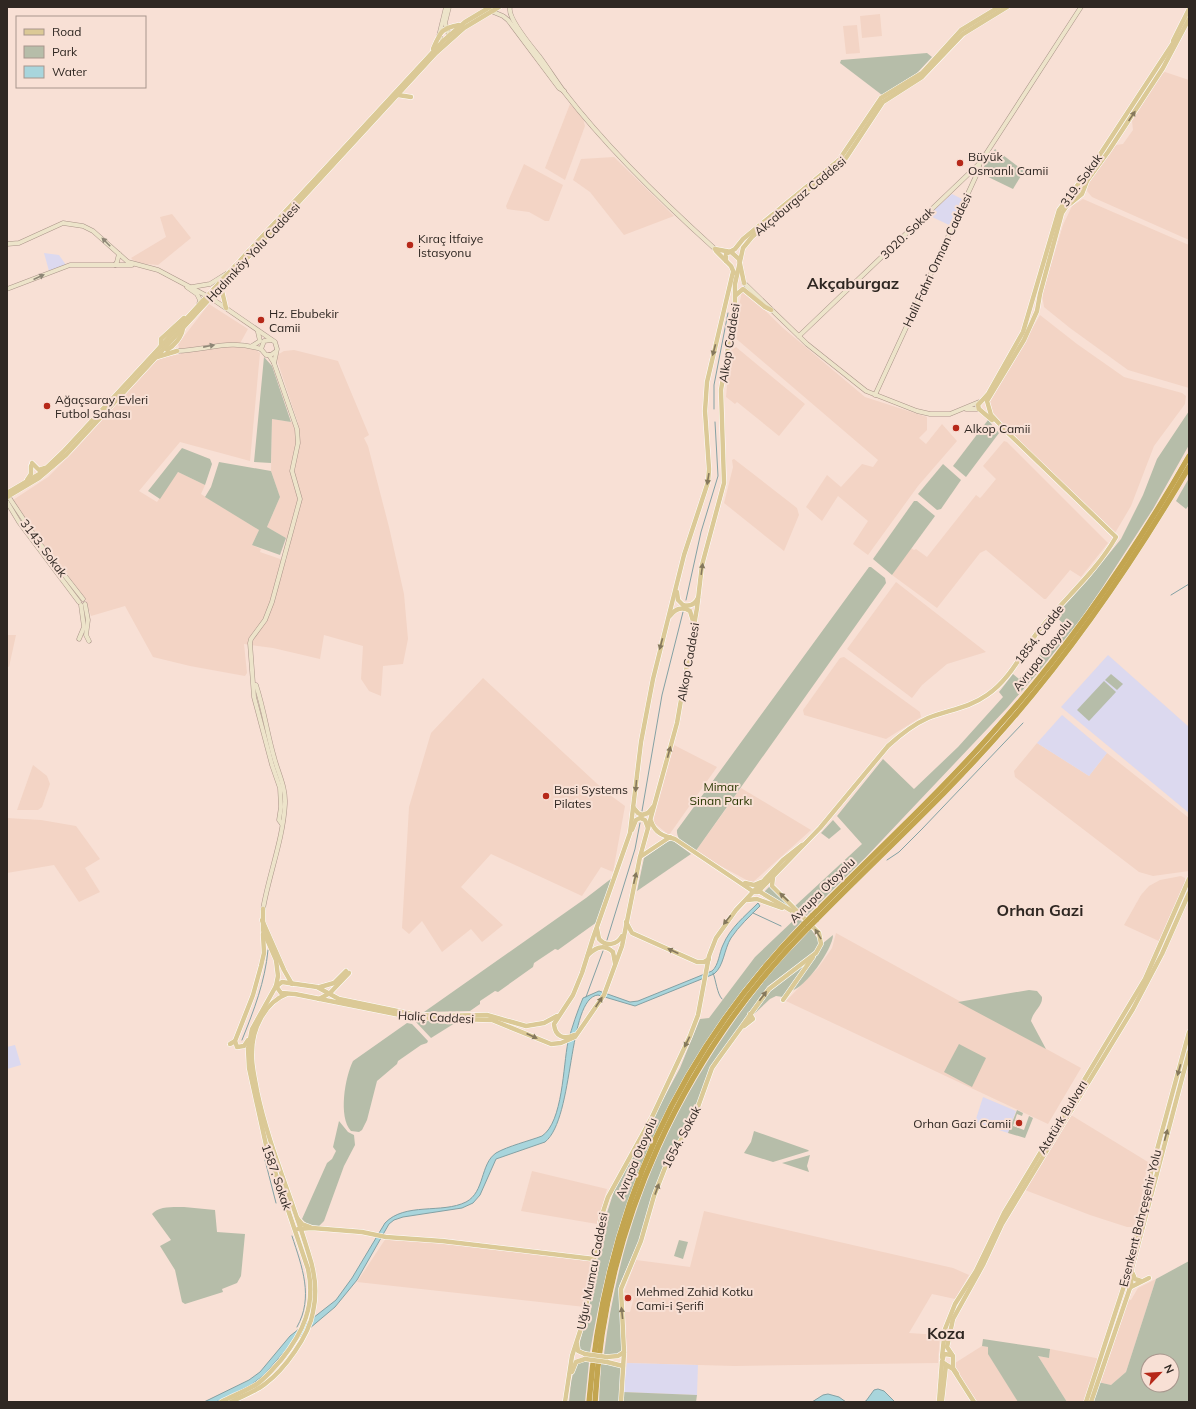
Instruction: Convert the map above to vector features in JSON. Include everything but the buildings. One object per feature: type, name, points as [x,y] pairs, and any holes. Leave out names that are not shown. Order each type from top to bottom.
[{"type":"highway","name":"Avrupa Otoyolu","points":[[814,918],[966,761],[1049,666],[1119,570],[1160,506],[1189,456]]},
{"type":"highway","name":"Avrupa Otoyolu","points":[[589,1402],[594,1346],[608,1274],[625,1213],[652,1145],[680,1089],[713,1035],[761,971],[964,772],[1040,686],[1115,587],[1153,528],[1189,467]]},
{"type":"highway","name":"Avrupa Otoyolu","points":[[595,1402],[600,1345],[616,1263],[635,1200],[654,1153],[690,1082],[725,1027],[753,988],[806,926]]},
{"type":"main road","points":[[446,7],[445,23],[447,29],[447,40]]},
{"type":"main road","points":[[431,54],[449,7]]},
{"type":"main road","name":"Hadımköy Yolu Caddesi","points":[[490,9],[447,40],[431,54],[228,273],[209,297],[183,328],[183,333],[178,340],[164,348],[160,342],[164,335],[179,321],[189,316],[199,305],[209,297],[221,287],[398,95],[407,84],[447,40],[461,25],[490,9],[499,7]]},
{"type":"main road","points":[[510,7],[510,15],[526,41],[559,88],[564,91],[641,177],[731,266],[737,277],[799,336],[848,379],[866,391],[924,413],[944,414],[981,402],[987,405],[985,410],[958,410]]},
{"type":"main road","name":"Akçaburgaz Caddesi","points":[[737,277],[743,248],[748,240],[846,158],[883,102],[928,72],[963,34],[995,13],[999,7]]},
{"type":"main road","name":"Akçaburgaz Caddesi","points":[[730,252],[790,199],[838,160],[881,98],[922,73],[961,30],[1007,7]]},
{"type":"main road","name":"Halil Fahri Orman Caddesi","points":[[875,395],[976,176],[980,163],[1081,7]]},
{"type":"main road","points":[[490,9],[508,20],[526,41]]},
{"type":"main road","points":[[1170,48],[1189,9]]},
{"type":"main road","name":"319. Sokak","points":[[981,402],[1012,354],[1023,332],[1059,210],[1099,156],[1170,48],[1189,15]]},
{"type":"main road","name":"319. Sokak","points":[[987,405],[1024,340],[1037,311],[1040,294],[1062,213],[1066,207],[1080,196],[1087,181],[1149,91],[1189,19]]},
{"type":"main road","points":[[1175,46],[1189,24]]},
{"type":"main road","points":[[440,33],[447,29],[461,25]]},
{"type":"main road","points":[[440,33],[447,40]]},
{"type":"main road","points":[[398,95],[412,97],[407,84]]},
{"type":"main road","name":"3020. Sokak","points":[[799,336],[980,163]]},
{"type":"main road","points":[[1080,196],[1076,195],[1075,188],[1080,186],[1084,190]]},
{"type":"main road","points":[[7,244],[19,243],[60,224],[70,223],[83,226],[93,231],[128,262],[136,266]]},
{"type":"main road","points":[[715,250],[730,252],[739,258],[744,283]]},
{"type":"main road","points":[[726,261],[725,256],[730,252]]},
{"type":"main road","points":[[115,264],[118,262],[119,254]]},
{"type":"main road","points":[[731,266],[736,267],[740,262]]},
{"type":"main road","points":[[7,289],[70,265],[115,264],[158,270],[209,297],[276,344],[274,363]]},
{"type":"main road","name":"Alkop Caddesi","points":[[561,1012],[573,995],[630,833],[645,717],[678,580],[708,482],[709,469],[705,410],[707,382],[733,272]]},
{"type":"main road","points":[[191,287],[210,284],[228,273]]},
{"type":"main road","name":"Alkop Caddesi","points":[[577,1034],[604,995],[614,969],[624,934],[640,857],[677,723],[704,560],[724,483],[721,398],[736,295],[737,277]]},
{"type":"main road","points":[[184,284],[199,296],[199,305]]},
{"type":"main road","points":[[221,287],[226,308]]},
{"type":"main road","points":[[736,295],[743,289],[771,310]]},
{"type":"main road","points":[[1037,311],[1031,306],[1035,302],[1039,305]]},
{"type":"main road","points":[[252,346],[260,341],[258,332]]},
{"type":"main road","points":[[261,350],[264,341],[271,340]]},
{"type":"main road","points":[[155,358],[177,351],[219,344],[252,346],[261,350],[264,354],[269,356],[274,363],[297,429],[298,442],[292,471],[300,499],[272,602],[265,620],[251,639],[254,681],[274,758],[283,782],[285,804],[280,842],[269,879],[263,909]]},
{"type":"main road","points":[[164,348],[177,351]]},
{"type":"main road","points":[[7,497],[20,490],[66,455],[164,348]]},
{"type":"main road","points":[[7,497],[47,468],[164,348]]},
{"type":"main road","points":[[269,356],[275,352]]},
{"type":"main road","points":[[980,409],[981,402]]},
{"type":"main road","name":"1854. Cadde","points":[[804,844],[815,834],[884,751],[901,735],[928,718],[972,704],[997,688],[1040,629],[1090,573],[1116,538],[1009,434],[992,416],[987,405]]},
{"type":"main road","points":[[980,409],[1009,434]]},
{"type":"main road","points":[[25,483],[31,474],[32,464],[39,470],[47,468]]},
{"type":"main road","name":"3143. Sokak","points":[[7,497],[82,602]]},
{"type":"main road","points":[[678,580],[676,596],[680,603],[687,606],[691,605],[696,602],[699,594]]},
{"type":"main road","points":[[79,639],[84,627],[82,602]]},
{"type":"main road","points":[[82,602],[88,620],[86,635],[89,641]]},
{"type":"main road","points":[[668,619],[676,610],[686,609],[694,618],[693,631]]},
{"type":"main road","points":[[633,807],[642,815],[650,812],[655,804]]},
{"type":"main road","points":[[630,833],[636,820],[640,818],[645,820],[648,829]]},
{"type":"main road","points":[[651,821],[658,832],[674,839],[743,884],[794,913]]},
{"type":"main road","points":[[640,857],[670,837]]},
{"type":"main road","points":[[756,891],[804,844]]},
{"type":"main road","points":[[756,891],[787,856],[804,844]]},
{"type":"main road","points":[[774,874],[771,882],[772,886],[804,917],[821,938],[820,948],[783,1000]]},
{"type":"main road","points":[[743,884],[755,885],[766,879]]},
{"type":"main road","name":"Atatürk Bulvarı","points":[[981,1264],[1004,1213],[1145,979],[1189,879]]},
{"type":"main road","points":[[743,884],[747,894],[745,901]]},
{"type":"main road","name":"Uğur Mumcu Caddesi","points":[[565,1402],[572,1356],[584,1319],[601,1218],[608,1197],[652,1117],[690,1036],[698,1015],[709,959],[719,932],[745,901],[756,891]]},
{"type":"main road","name":"Atatürk Bulvarı","points":[[1080,1087],[1146,986],[1189,893]]},
{"type":"main road","points":[[745,901],[752,899],[759,900],[804,917]]},
{"type":"main road","name":"1587. Sokak","points":[[221,1402],[256,1384],[264,1378],[293,1345],[307,1318],[310,1305],[309,1275],[297,1236],[292,1212],[263,1134],[250,1073],[250,1036],[258,1017],[276,986],[278,969],[263,930],[263,909]]},
{"type":"main road","name":"1587. Sokak","points":[[262,920],[284,970],[292,984]]},
{"type":"main road","points":[[626,922],[633,933],[697,962],[704,962],[709,959]]},
{"type":"main road","points":[[598,924],[599,939],[605,944],[618,942],[624,934]]},
{"type":"main road","points":[[230,1044],[235,1041],[253,995],[264,953],[263,930]]},
{"type":"main road","points":[[587,955],[597,948],[603,947],[610,949],[615,958],[614,969]]},
{"type":"main road","points":[[264,953],[267,948],[271,949]]},
{"type":"main road","name":"1654. Sokak","points":[[621,1402],[624,1352],[620,1295],[626,1275],[641,1241],[664,1168],[695,1115],[712,1068],[740,1028],[770,987],[816,953]]},
{"type":"main road","points":[[319,999],[330,992],[347,972]]},
{"type":"main road","points":[[289,994],[279,992],[276,986],[282,982],[292,984]]},
{"type":"main road","name":"Haliç Caddesi","points":[[292,984],[317,987],[330,992],[345,1002]]},
{"type":"main road","points":[[317,987],[335,985]]},
{"type":"main road","points":[[335,985],[336,995],[339,999]]},
{"type":"main road","name":"1587. Sokak","points":[[250,1053],[257,1026],[268,1008],[276,1000],[289,994]]},
{"type":"main road","name":"Haliç Caddesi","points":[[289,994],[345,1002],[409,1017],[446,1020],[492,1020],[551,1044],[567,1041],[577,1034]]},
{"type":"main road","points":[[561,1012],[554,1024],[557,1034],[564,1037],[577,1034]]},
{"type":"main road","name":"Haliç Caddesi","points":[[409,1017],[487,1015],[514,1024],[536,1026],[554,1018],[561,1012]]},
{"type":"main road","name":"Esenkent Bahçeşehir Yolu","points":[[1086,1402],[1124,1286],[1152,1168],[1189,1032]]},
{"type":"main road","points":[[235,1041],[237,1047],[243,1047],[250,1036]]},
{"type":"main road","name":"Esenkent Bahçeşehir Yolu","points":[[1091,1402],[1130,1287],[1132,1268],[1189,1052]]},
{"type":"main road","name":"Atatürk Bulvarı","points":[[941,1402],[945,1329],[1009,1210],[1073,1107],[1084,1093],[1080,1087]]},
{"type":"main road","points":[[292,1212],[302,1224],[310,1228]]},
{"type":"main road","points":[[292,1212],[310,1256]]},
{"type":"main road","points":[[299,1228],[594,1259]]},
{"type":"main road","points":[[297,1236],[299,1228]]},
{"type":"main road","points":[[230,1402],[256,1390],[271,1379],[288,1359],[307,1330],[313,1313],[315,1299],[314,1280],[305,1236],[310,1228]]},
{"type":"main road","points":[[1132,1268],[1134,1278],[1141,1281]]},
{"type":"main road","points":[[1124,1286],[1130,1287],[1149,1278],[1141,1281],[1130,1287]]},
{"type":"main road","name":"Atatürk Bulvarı","points":[[956,1374],[953,1368],[952,1355],[947,1347],[948,1336],[957,1305]]},
{"type":"main road","points":[[577,1342],[579,1352],[585,1356],[607,1359],[623,1366]]},
{"type":"main road","points":[[607,1359],[618,1356],[624,1352]]},
{"type":"main road","points":[[944,1362],[946,1353],[952,1355]]},
{"type":"main road","points":[[567,1389],[575,1363],[585,1356]]},
{"type":"main road","points":[[944,1362],[953,1360]]},
{"type":"main road","points":[[944,1362],[956,1374],[974,1402]]},
{"type":"main road","name":"Atatürk Bulvarı","points":[[941,1402],[945,1377],[944,1362]]},
{"type":"main road","points":[[945,1377],[951,1373],[956,1374]]},
{"type":"shaded area","points":[[880,14],[882,36],[862,38],[860,16]]},
{"type":"shaded area","points":[[857,25],[860,53],[846,54],[843,26]]},
{"type":"shaded area","points":[[1165,72],[1189,80],[1189,240],[1092,197],[1087,191],[1088,184],[1116,145],[1123,144],[1133,130],[1132,121],[1162,73]]},
{"type":"shaded area","points":[[570,104],[583,118],[585,126],[565,180],[545,168]]},
{"type":"shaded area","points":[[614,157],[674,216],[624,235],[590,192],[573,180],[581,159]]},
{"type":"shaded area","points":[[524,164],[563,185],[549,221],[545,221],[529,212],[507,209],[506,206]]},
{"type":"shaded area","points":[[952,194],[962,199],[949,225],[928,215]]},
{"type":"shaded area","points":[[1083,199],[1189,245],[1189,388],[1128,370],[1044,307],[1042,295],[1063,225],[1072,206]]},
{"type":"shaded area","points":[[172,214],[191,238],[158,265],[136,263],[131,258],[166,237],[160,217]]},
{"type":"shaded area","points":[[44,253],[59,255],[66,265],[49,271]]},
{"type":"shaded area","points":[[742,291],[749,295],[783,328],[865,397],[927,417],[927,430],[919,438],[926,444],[942,424],[957,441],[918,486],[868,555],[853,544],[868,521],[838,496],[822,521],[806,507],[827,475],[841,487],[862,464],[873,467],[878,460],[733,336]]},
{"type":"shaded area","points":[[209,304],[248,329],[238,347],[254,349],[260,353],[250,461],[180,442],[139,491],[157,502],[178,472],[205,485],[201,494],[259,530],[252,545],[261,549],[260,552],[286,561],[291,541],[267,527],[280,497],[271,471],[272,419],[298,423],[277,360],[277,355],[284,351],[294,350],[338,361],[369,435],[364,438],[368,446],[389,527],[404,594],[408,639],[403,664],[383,666],[381,696],[369,691],[361,679],[363,646],[324,635],[320,659],[273,648],[244,644],[247,673],[245,676],[190,666],[153,657],[125,606],[91,616],[85,598],[28,524],[13,500],[48,477],[75,450],[156,361],[164,357],[181,354],[178,344]]},
{"type":"shaded area","points":[[1040,315],[1077,344],[1124,377],[1182,393],[1186,396],[1185,404],[1154,446],[1131,506],[1115,533],[1050,472],[993,415],[989,406]]},
{"type":"shaded area","points":[[736,347],[805,404],[779,436],[737,402],[735,404],[726,397],[730,351]]},
{"type":"shaded area","points":[[1004,441],[1007,442],[1108,543],[1081,577],[1070,570],[1046,599],[1044,599],[986,550],[980,553],[937,608],[892,575],[911,548],[914,550],[916,549],[927,557],[976,495],[980,498],[982,496],[996,479],[983,466]]},
{"type":"shaded area","points":[[734,459],[797,508],[799,515],[784,551],[724,503],[733,467],[732,460]]},
{"type":"shaded area","points":[[896,582],[986,652],[947,664],[922,685],[912,698],[847,649]]},
{"type":"shaded area","points":[[7,635],[16,635],[9,667],[7,666]]},
{"type":"shaded area","points":[[1108,655],[1189,727],[1189,813],[1061,707]]},
{"type":"shaded area","points":[[844,657],[920,712],[921,717],[886,739],[804,715],[803,710],[840,658]]},
{"type":"shaded area","points":[[483,678],[606,792],[625,806],[613,872],[601,867],[582,896],[491,854],[461,887],[503,925],[482,942],[471,929],[442,952],[422,921],[409,934],[402,928],[409,807],[431,733]]},
{"type":"shaded area","points":[[1062,715],[1107,753],[1089,776],[1037,743]]},
{"type":"shaded area","points":[[1037,743],[1089,776],[1107,753],[1189,818],[1189,871],[1153,876],[1139,872],[1015,777],[1014,771]]},
{"type":"shaded area","points":[[674,745],[717,767],[669,835],[653,822]]},
{"type":"shaded area","points":[[33,765],[47,776],[50,784],[42,807],[38,810],[17,810]]},
{"type":"shaded area","points":[[741,788],[811,830],[752,883],[695,852]]},
{"type":"shaded area","points":[[7,818],[41,820],[76,826],[100,859],[85,868],[100,892],[79,902],[54,865],[7,873]]},
{"type":"shaded area","points":[[1181,876],[1185,878],[1185,883],[1161,942],[1124,925],[1141,895],[1149,886],[1160,880]]},
{"type":"shaded area","points":[[836,933],[1081,1068],[1048,1124],[786,1001],[818,968],[832,948]]},
{"type":"shaded area","points":[[15,1045],[21,1065],[7,1069],[7,1047]]},
{"type":"shaded area","points":[[983,1097],[1016,1111],[1008,1133],[975,1122]]},
{"type":"shaded area","points":[[1071,1115],[1148,1162],[1138,1217],[1133,1227],[1127,1227],[1090,1215],[1025,1190]]},
{"type":"shaded area","points":[[532,1171],[607,1189],[597,1224],[521,1211]]},
{"type":"shaded area","points":[[704,1211],[953,1268],[969,1275],[955,1299],[932,1294],[909,1333],[940,1335],[938,1363],[735,1366],[627,1363],[624,1312],[630,1312],[634,1297],[624,1292],[636,1260],[690,1267]]},
{"type":"shaded area","points":[[386,1238],[591,1260],[585,1307],[357,1282]]},
{"type":"shaded area","points":[[1156,1279],[1126,1372],[1111,1385],[1098,1382],[1103,1360],[1125,1298],[1131,1300],[1138,1288]]},
{"type":"shaded area","points":[[982,1346],[988,1347],[1018,1402],[977,1402],[955,1368],[955,1363]]},
{"type":"shaded area","points":[[1050,1349],[1101,1359],[1086,1402],[1067,1402],[1038,1356],[1049,1358]]},
{"type":"shaded area","points":[[627,1363],[698,1365],[697,1395],[623,1392]]},
{"type":"green space","points":[[927,53],[932,57],[917,73],[882,95],[840,63],[841,60]]},
{"type":"green space","points":[[995,149],[1024,171],[1013,189],[980,173]]},
{"type":"green space","points":[[264,357],[272,366],[291,422],[272,419],[271,463],[254,462]]},
{"type":"green space","points":[[1189,411],[1189,445],[1153,509],[1080,620],[1007,708],[866,857],[806,916],[795,906],[862,844],[837,816],[883,759],[914,789],[958,747],[1003,697],[999,692],[1013,674],[1019,679],[1065,625],[1055,616],[1087,581],[1121,539],[1143,495],[1157,459]]},
{"type":"green space","points":[[988,420],[999,433],[966,477],[953,466]]},
{"type":"green space","points":[[182,448],[210,459],[212,464],[205,485],[178,472],[160,499],[148,491]]},
{"type":"green space","points":[[219,462],[271,471],[280,497],[267,527],[286,538],[280,555],[252,545],[259,530],[205,497],[211,487]]},
{"type":"green space","points":[[943,464],[961,480],[941,509],[937,510],[918,494]]},
{"type":"green space","points":[[1189,478],[1189,505],[1186,509],[1176,501]]},
{"type":"green space","points":[[914,501],[917,501],[935,516],[892,575],[873,559]]},
{"type":"green space","name":"Mimar Sinan Parkı","points":[[869,567],[885,578],[886,583],[695,852],[680,840],[677,830]]},
{"type":"green space","points":[[1111,674],[1123,684],[1117,690],[1105,680]]},
{"type":"green space","points":[[1104,681],[1116,692],[1089,721],[1077,710]]},
{"type":"green space","points":[[833,820],[841,829],[829,839],[821,833]]},
{"type":"green space","points":[[672,840],[691,854],[637,891],[644,858]]},
{"type":"green space","points":[[612,878],[597,922],[558,950],[555,949],[534,963],[533,967],[498,992],[495,991],[480,1001],[480,1004],[470,1011],[424,1012],[586,898]]},
{"type":"green space","points":[[770,887],[794,910],[763,893]]},
{"type":"green space","points":[[796,918],[802,921],[760,969],[722,1018],[690,1068],[662,1120],[638,1174],[618,1230],[603,1289],[590,1352],[583,1352],[579,1350],[579,1345],[587,1317],[605,1219],[614,1191],[680,1068],[700,1019],[709,1018],[755,957]]},
{"type":"green space","points":[[811,929],[819,941],[818,949],[768,986],[712,1066],[693,1114],[663,1167],[640,1238],[619,1286],[622,1349],[620,1353],[616,1355],[604,1354],[613,1301],[625,1250],[640,1200],[659,1153],[681,1107],[707,1062],[736,1019],[773,970]]},
{"type":"green space","points":[[833,935],[828,949],[817,967],[803,983],[791,991],[822,944]]},
{"type":"green space","points":[[806,963],[783,997],[776,996],[770,999],[752,1016],[771,990]]},
{"type":"green space","points":[[1029,990],[1037,991],[1042,997],[1041,1003],[1031,1021],[1046,1049],[958,1002]]},
{"type":"green space","points":[[416,1020],[455,1023],[431,1038],[416,1022]]},
{"type":"green space","points":[[407,1023],[412,1024],[428,1041],[427,1043],[421,1045],[398,1061],[397,1064],[377,1081],[367,1120],[362,1130],[359,1132],[351,1131],[347,1125],[345,1116],[344,1097],[347,1077],[353,1061]]},
{"type":"green space","points":[[959,1044],[986,1058],[972,1087],[944,1072]]},
{"type":"green space","points":[[1017,1110],[1023,1113],[1022,1116],[1017,1114],[1013,1126],[1024,1130],[1029,1116],[1033,1118],[1025,1138],[1008,1133]]},
{"type":"green space","points":[[339,1121],[348,1132],[354,1135],[355,1145],[344,1166],[324,1221],[319,1226],[308,1225],[302,1219],[327,1163],[332,1159],[336,1151],[333,1147]]},
{"type":"green space","points":[[754,1131],[809,1151],[773,1162],[744,1153],[751,1142]]},
{"type":"green space","points":[[810,1155],[807,1166],[809,1172],[782,1163]]},
{"type":"green space","points":[[184,1207],[215,1210],[217,1232],[245,1234],[241,1276],[237,1283],[222,1289],[223,1292],[185,1304],[182,1302],[175,1270],[160,1246],[171,1240],[152,1214],[162,1208]]},
{"type":"green space","points":[[679,1240],[688,1242],[683,1259],[674,1256]]},
{"type":"green space","points":[[1189,1261],[1189,1402],[1091,1402],[1098,1382],[1111,1385],[1126,1372],[1156,1279]]},
{"type":"green space","points":[[983,1339],[1050,1349],[1049,1358],[1038,1356],[1067,1402],[1018,1402],[988,1354],[988,1347],[982,1346]]},
{"type":"green space","points":[[581,1361],[589,1362],[585,1402],[569,1402],[573,1374],[577,1365]]},
{"type":"green space","points":[[601,1364],[618,1366],[621,1369],[620,1402],[599,1402]]},
{"type":"green space","points":[[623,1392],[697,1395],[696,1402],[623,1402]]},
{"type":"water","points":[[758,903],[760,906],[741,925],[731,938],[720,967],[714,974],[635,1006],[598,995],[588,1001],[581,1016],[562,1109],[555,1129],[545,1142],[496,1159],[480,1195],[473,1203],[462,1208],[403,1217],[394,1220],[389,1224],[357,1280],[335,1307],[291,1344],[264,1375],[251,1385],[216,1402],[204,1402],[249,1380],[260,1372],[290,1336],[336,1300],[352,1278],[385,1223],[393,1217],[413,1210],[446,1207],[466,1202],[476,1192],[487,1164],[496,1153],[542,1136],[549,1129],[554,1119],[561,1093],[568,1042],[583,998],[599,991],[630,1002],[638,1001],[712,971],[716,966],[722,948],[730,933],[738,922]]},
{"type":"water","points":[[878,1389],[884,1391],[895,1402],[863,1402],[866,1401],[874,1390]]},
{"type":"water","points":[[828,1394],[839,1397],[846,1402],[812,1402],[823,1395]]},
{"type":"waterway","points":[[714,409],[714,385],[728,313]]},
{"type":"waterway","points":[[686,600],[701,532],[718,476],[715,422]]},
{"type":"waterway","points":[[1171,595],[1189,584]]},
{"type":"waterway","points":[[642,811],[662,695],[683,612]]},
{"type":"waterway","points":[[887,860],[899,852],[922,829],[1023,723]]},
{"type":"waterway","points":[[607,940],[635,849],[640,823]]},
{"type":"waterway","points":[[753,913],[781,926]]},
{"type":"waterway","points":[[242,1040],[262,985],[268,950]]},
{"type":"waterway","points":[[586,997],[603,951]]},
{"type":"waterway","points":[[713,973],[722,999]]},
{"type":"waterway","points":[[265,1160],[276,1203]]},
{"type":"waterway","points":[[292,1236],[305,1282],[306,1293],[302,1316],[297,1327]]},
{"type":"place","name":"Büyük Osmanlı Camii","points":[[960,163]]},
{"type":"place","name":"Kıraç İtfaiye İstasyonu","points":[[410,245]]},
{"type":"place","name":"Hz. Ebubekir Camii","points":[[261,320]]},
{"type":"place","name":"Ağaçsaray Evleri Futbol Sahası","points":[[47,406]]},
{"type":"place","name":"Alkop Camii","points":[[956,428]]},
{"type":"place","name":"Basi Systems Pilates","points":[[546,796]]},
{"type":"place","name":"Orhan Gazi Camii","points":[[1019,1123]]},
{"type":"place","name":"Mehmed Zahid Kotku Cami-i Şerifi","points":[[628,1298]]},
{"type":"district","name":"Akçaburgaz","points":[[853,283]]},
{"type":"district","name":"Orhan Gazi","points":[[1040,910]]},
{"type":"district","name":"Koza","points":[[946,1333]]}]
